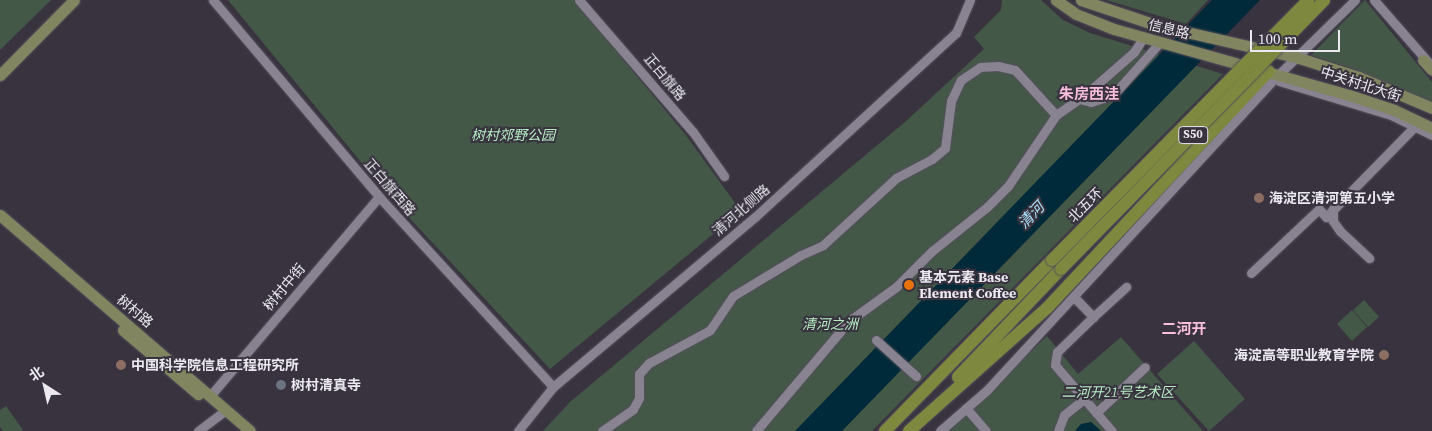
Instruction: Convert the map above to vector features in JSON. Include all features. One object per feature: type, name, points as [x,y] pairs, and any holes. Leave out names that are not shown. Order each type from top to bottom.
[{"type":"highway","name":"北五环","points":[[907,431],[1057,264],[1308,0]]},
{"type":"highway","name":"北五环","points":[[885,431],[1324,0]]},
{"type":"highway","points":[[907,431],[1048,307],[1274,75]]},
{"type":"main road","points":[[0,64],[64,0]]},
{"type":"main road","points":[[0,75],[74,0]]},
{"type":"main road","name":"信息路","points":[[1056,0],[1090,21],[1142,38],[1231,60],[1274,75]]},
{"type":"main road","name":"信息路","points":[[1081,0],[1169,28],[1296,57]]},
{"type":"main road","name":"中关村北大街","points":[[1296,57],[1359,77],[1432,108]]},
{"type":"main road","points":[[1428,62],[1432,70]]},
{"type":"main road","name":"中关村北大街","points":[[1274,75],[1394,110],[1432,128]]},
{"type":"main road","name":"树村路","points":[[0,215],[210,396],[240,431]]},
{"type":"main road","name":"树村路","points":[[0,224],[224,413],[250,431]]},
{"type":"street","name":"正白旗西路","points":[[213,0],[379,197],[553,387]]},
{"type":"street","name":"正白旗路","points":[[579,0],[693,132],[724,176]]},
{"type":"street","name":"清河北侧路","points":[[518,431],[553,387],[756,216],[956,33],[970,0]]},
{"type":"street","points":[[940,431],[966,408],[1074,297],[1274,75],[1296,57],[1355,0]]},
{"type":"street","points":[[1374,0],[1428,62]]},
{"type":"street","points":[[756,431],[849,321],[896,287],[932,251],[1008,186],[1056,115],[1079,99],[1134,52],[1142,38]]},
{"type":"street","points":[[1079,99],[1091,102],[1113,95],[1157,41]]},
{"type":"street","points":[[602,431],[633,409],[639,398],[639,374],[649,363],[710,330],[733,296],[801,255],[823,245],[896,178],[932,159],[944,148],[952,100],[961,80],[980,68],[998,66],[1015,70],[1056,115]]},
{"type":"street","points":[[1274,75],[1391,115],[1432,135]]},
{"type":"street","points":[[1251,273],[1318,209],[1326,217],[1415,126]]},
{"type":"street","name":"树村中街","points":[[210,396],[379,197]]},
{"type":"street","points":[[1333,209],[1333,221],[1340,231],[1369,258]]},
{"type":"street","points":[[1112,431],[1055,366],[1057,352],[1126,287]]},
{"type":"street","points":[[1074,297],[1093,317]]},
{"type":"street","points":[[876,340],[913,373]]},
{"type":"street","points":[[1096,413],[1146,367]]},
{"type":"street","points":[[1058,431],[1064,415],[1084,398]]},
{"type":"street","points":[[966,408],[986,431]]},
{"type":"street","points":[[198,431],[224,413]]},
{"type":"green space","points":[[0,0],[51,0],[0,50]]},
{"type":"green space","name":"树村郊野公园","points":[[228,0],[574,0],[685,134],[741,211],[550,369],[388,195]]},
{"type":"green space","name":"清河之洲","points":[[1002,0],[1041,0],[1063,20],[1090,33],[1223,74],[872,431],[543,431],[570,402],[905,122],[984,49],[974,37],[1001,10]]},
{"type":"green space","points":[[1106,0],[1208,0],[1186,24]]},
{"type":"green space","points":[[1365,0],[1432,82],[1432,103],[1357,70],[1311,55]]},
{"type":"green space","points":[[1364,300],[1379,317],[1368,327],[1353,310]]},
{"type":"green space","points":[[1352,310],[1367,327],[1352,341],[1337,324]]},
{"type":"green space","name":"二河开21号艺术区","points":[[1047,336],[1078,374],[1121,337],[1203,431],[944,431]]},
{"type":"green space","points":[[1194,341],[1245,399],[1209,431],[1157,374]]},
{"type":"green space","points":[[6,406],[23,430],[3,431],[0,427],[0,410]]},
{"type":"water","name":"清河","points":[[1212,0],[1260,0],[842,431],[795,431]]},
{"type":"water","points":[[1091,422],[1101,431],[1075,431],[1081,424]]},
{"type":"place","name":"海淀区清河第五小学","points":[[1259,198]]},
{"type":"place","name":"基本元素 Base Element Coffee","points":[[909,285]]},
{"type":"place","name":"海淀高等职业教育学院","points":[[1384,355]]},
{"type":"place","name":"中国科学院信息工程研究所","points":[[121,365]]},
{"type":"place","name":"树村清真寺","points":[[281,385]]},
{"type":"district","name":"朱房西洼","points":[[1089,94]]},
{"type":"district","name":"二河开","points":[[1184,329]]}]
